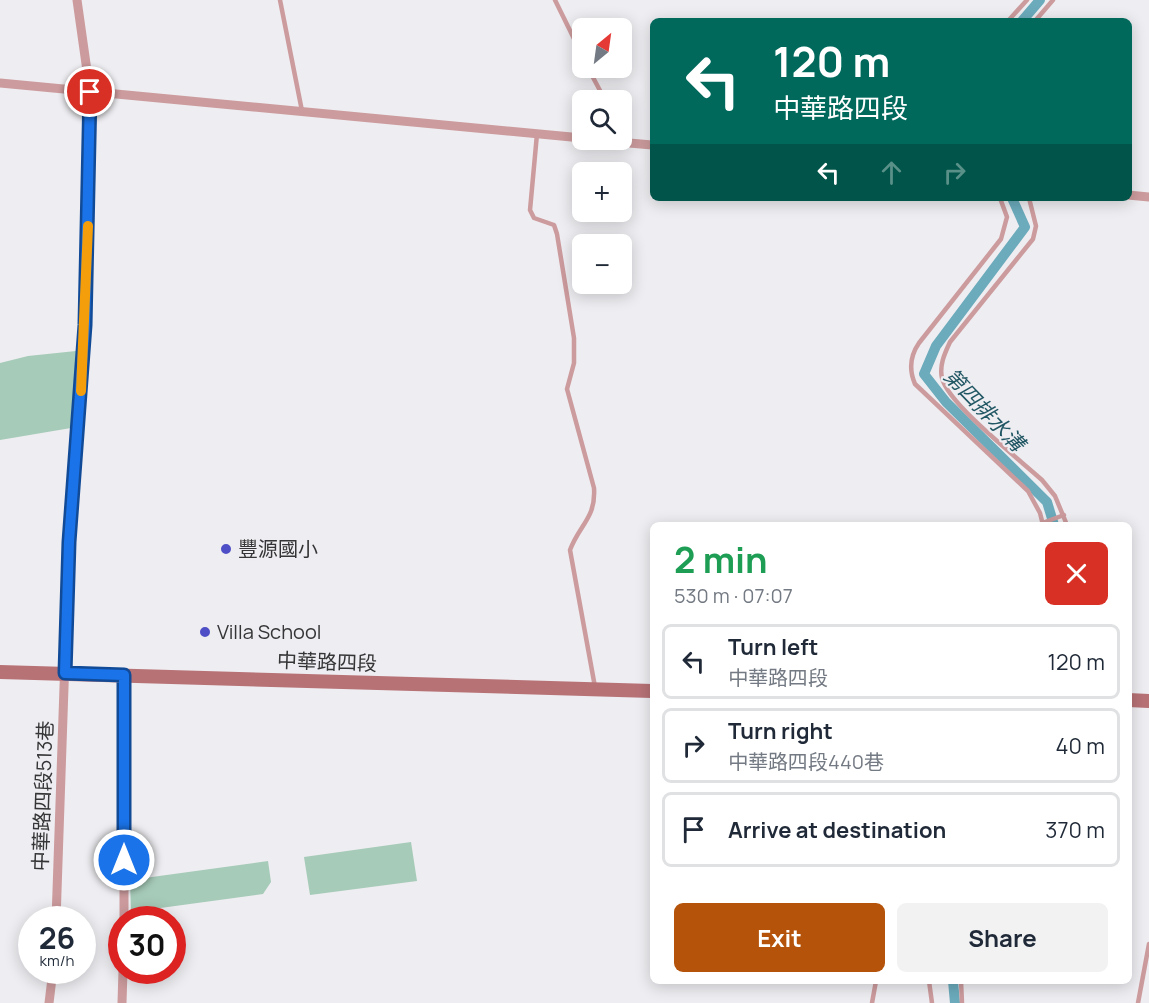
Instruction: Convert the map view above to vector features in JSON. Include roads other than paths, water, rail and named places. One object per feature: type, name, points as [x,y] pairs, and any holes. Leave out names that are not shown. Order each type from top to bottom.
[{"type":"street","name":"中華路四段513巷","points":[[57,906],[69,542],[84,336],[90,92],[77,0]]},
{"type":"street","points":[[0,83],[572,137]]},
{"type":"street","points":[[632,143],[650,145]]},
{"type":"street","points":[[1132,195],[1149,197]]},
{"type":"street","name":"中華路四段","points":[[0,672],[650,691]]},
{"type":"street","points":[[124,675],[124,906]]},
{"type":"street","points":[[1132,700],[1149,701]]},
{"type":"street","points":[[50,1003],[52,984]]},
{"type":"street","points":[[122,1003],[123,984]]},
{"type":"lane","points":[[280,0],[302,111]]},
{"type":"lane","points":[[555,0],[572,35]]},
{"type":"lane","points":[[1011,18],[1027,0]]},
{"type":"lane","points":[[1038,18],[1053,0]]},
{"type":"lane","points":[[537,134],[530,210],[534,218],[554,225],[557,234],[574,338],[574,363],[567,389],[594,488],[595,503],[591,514],[576,536],[570,550],[595,690]]},
{"type":"lane","points":[[1001,201],[1007,217],[1001,239],[913,351],[911,374],[915,384],[922,392],[1028,491],[1043,522]]},
{"type":"lane","points":[[1030,201],[1036,226],[1033,239],[950,342],[942,360],[941,377],[951,398],[1042,480],[1055,496],[1066,522]]},
{"type":"lane","points":[[1046,522],[1064,517]]},
{"type":"lane","points":[[1138,1003],[1149,944]]},
{"type":"lane","points":[[872,1003],[875,984]]},
{"type":"lane","points":[[929,984],[932,1003]]},
{"type":"lane","points":[[961,984],[962,1003]]},
{"type":"waterway","name":"第四排水溝","points":[[1025,18],[1040,0]]},
{"type":"waterway","name":"第四排水溝","points":[[1013,201],[1025,227],[936,346],[924,374],[946,402],[1047,502],[1053,522]]},
{"type":"waterway","name":"第四排水溝","points":[[953,984],[955,1003]]},
{"type":"place","name":"豐源國小","points":[[226,549]]},
{"type":"place","name":"Villa School","points":[[205,632]]}]
